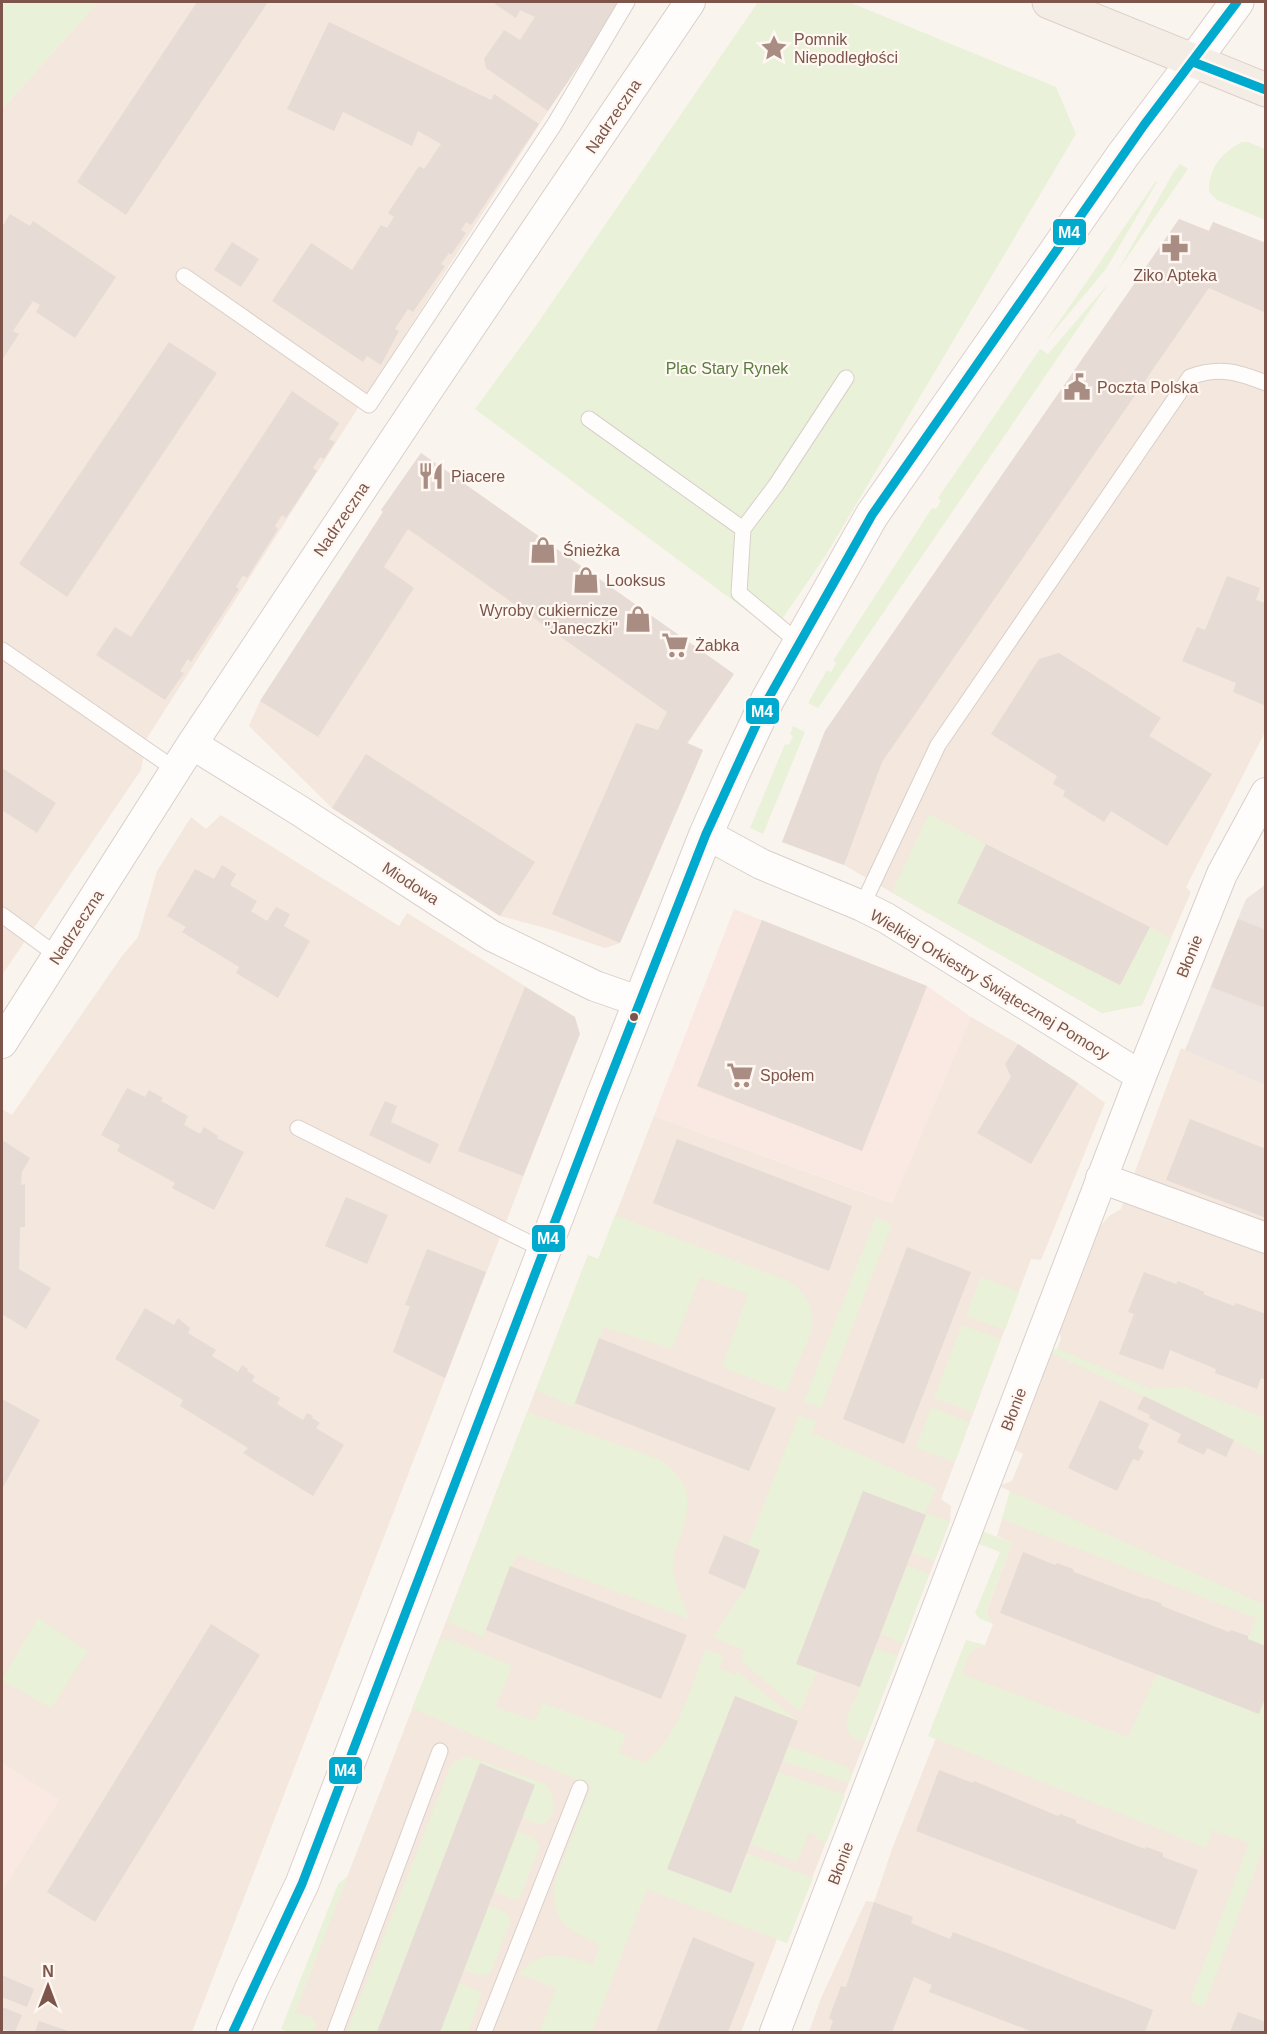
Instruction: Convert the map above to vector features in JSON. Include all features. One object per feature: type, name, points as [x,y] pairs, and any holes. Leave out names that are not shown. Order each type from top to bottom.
[{"type":"main road","points":[[1049,2],[1266,90]]},
{"type":"main road","points":[[240,2030],[302,1884],[601,1101],[706,834],[768,699],[798,642],[872,515],[1139,132],[1237,2]]},
{"type":"street","name":"Nadrzeczna","points":[[2,1043],[192,744],[690,2]]},
{"type":"street","name":"Miodowa","points":[[192,744],[492,936],[595,986],[641,1002]]},
{"type":"street","name":"Błonie","points":[[775,2032],[1140,1076],[1222,873],[1266,793]]},
{"type":"street","name":"Wielkiej Orkiestry Świątecznej Pomocy","points":[[706,834],[760,864],[886,918],[1140,1076]]},
{"type":"street","points":[[1101,1178],[1266,1238]]},
{"type":"lane","points":[[184,276],[369,405],[554,125],[627,2]]},
{"type":"lane","points":[[862,906],[938,745],[1190,377],[1217,370],[1233,372],[1266,383]]},
{"type":"lane","points":[[798,642],[739,593],[743,529],[776,485],[846,378]]},
{"type":"lane","points":[[589,419],[743,529]]},
{"type":"lane","points":[[2,650],[176,770]]},
{"type":"lane","points":[[2,915],[58,956]]},
{"type":"lane","points":[[298,1128],[544,1250]]},
{"type":"lane","points":[[335,2032],[440,1751]]},
{"type":"lane","points":[[484,2032],[580,1788]]},
{"type":"shaded area","points":[[98,2],[622,2],[548,111],[147,738],[141,770],[2,975],[2,109]]},
{"type":"shaded area","points":[[1179,219],[1209,231],[1213,222],[1265,243],[1265,732],[1186,887],[1191,892],[1142,1005],[1102,1013],[844,865],[782,842],[825,731]]},
{"type":"shaded area","points":[[421,453],[734,674],[688,743],[703,750],[620,943],[605,948],[549,929],[500,916],[332,808],[249,726],[260,701],[383,512],[381,510]]},
{"type":"shaded area","points":[[221,815],[399,926],[407,913],[575,1017],[552,1103],[192,2032],[2,2032],[2,1890],[59,1800],[2,1763],[2,1109],[12,1115],[122,956],[138,937],[157,871],[191,817],[206,829]]},
{"type":"shaded area","points":[[1265,885],[1265,1085],[1185,1050],[1246,899]]},
{"type":"shaded area","points":[[734,909],[927,986],[971,1017],[893,1203],[654,1116]]},
{"type":"shaded area","points":[[971,1017],[1018,1044],[1105,1103],[1041,1260],[1031,1259],[941,1499],[951,1506],[950,1521],[787,1943],[777,1939],[741,2032],[287,2032],[588,1255],[623,1270],[612,1224],[654,1116],[892,1203]]},
{"type":"shaded area","points":[[1181,1048],[1265,1085],[1265,2032],[809,2032],[821,1998],[866,1901],[874,1902],[892,1849],[970,1652],[985,1645],[993,1624],[986,1613],[1012,1543],[997,1536],[1010,1491],[999,1486],[1012,1481],[1023,1454],[1013,1449],[1049,1352],[1057,1349],[1061,1339],[1059,1332],[1101,1225],[1109,1216],[1121,1209]]},
{"type":"shaded area","points":[[2,1763],[59,1800],[2,1890]]},
{"type":"green space","points":[[5,2],[98,2],[2,109],[2,6]]},
{"type":"green space","name":"Plac Stary Rynek","points":[[758,2],[849,2],[1056,87],[1076,134],[826,555],[774,631],[475,409],[535,327]]},
{"type":"green space","points":[[1242,142],[1265,149],[1265,220],[1217,200],[1209,192],[1211,176],[1218,162],[1228,151]]},
{"type":"green space","points":[[1180,164],[1188,169],[1117,272],[1173,173]]},
{"type":"green space","points":[[1156,181],[1106,269],[1045,342]]},
{"type":"green space","points":[[1109,283],[818,708],[808,703],[827,670],[831,672],[836,663],[833,661],[932,508],[936,509],[941,501],[938,498],[1040,349],[1048,354]]},
{"type":"green space","points":[[793,726],[805,732],[763,834],[750,828],[785,744],[789,745],[793,736],[790,734]]},
{"type":"green space","points":[[929,814],[986,844],[958,903],[1120,985],[1150,927],[1171,939],[1142,1005],[1102,1013],[892,892]]},
{"type":"green space","points":[[615,1215],[791,1282],[800,1290],[807,1299],[813,1322],[786,1392],[722,1367],[748,1294],[700,1277],[672,1349],[604,1327],[573,1407],[536,1390],[588,1255],[598,1259]]},
{"type":"green space","points":[[876,1217],[892,1224],[821,1408],[804,1402]]},
{"type":"green space","points":[[981,1277],[1019,1292],[1005,1330],[966,1316]]},
{"type":"green space","points":[[962,1325],[1001,1339],[973,1412],[934,1398]]},
{"type":"green space","points":[[1057,1348],[1150,1389],[1185,1387],[1265,1418],[1265,1456],[1049,1352]]},
{"type":"green space","points":[[931,1407],[969,1422],[955,1462],[916,1448]]},
{"type":"green space","points":[[527,1412],[661,1460],[679,1478],[687,1495],[688,1504],[674,1555],[673,1571],[689,1619],[517,1554],[483,1637],[447,1622]]},
{"type":"green space","points":[[799,1415],[816,1421],[812,1433],[936,1488],[925,1513],[950,1521],[934,1561],[912,1553],[926,1515],[863,1491],[797,1663],[817,1671],[800,1712],[741,1660],[745,1651],[713,1637],[745,1589],[760,1550],[748,1545]]},
{"type":"green space","points":[[1010,1491],[1265,1605],[1265,1647],[1247,1641],[1256,1618],[1002,1519]]},
{"type":"green space","points":[[975,1528],[1012,1543],[986,1612],[993,1624],[979,1618],[975,1613],[1000,1552],[971,1541]]},
{"type":"green space","points":[[907,1565],[929,1574],[903,1644],[881,1634]]},
{"type":"green space","points":[[38,1618],[88,1651],[51,1708],[2,1680]]},
{"type":"green space","points":[[440,1640],[451,1640],[512,1666],[495,1707],[535,1721],[543,1703],[626,1734],[619,1753],[645,1763],[657,1752],[675,1726],[706,1649],[724,1656],[719,1668],[736,1675],[737,1671],[798,1721],[735,1696],[668,1869],[731,1893],[747,1853],[813,1878],[787,1943],[647,1889],[592,2032],[540,2032],[556,1988],[519,1974],[528,1965],[545,1957],[563,1956],[593,1965],[600,1945],[565,1925],[557,1910],[554,1884],[591,1786],[412,1708]]},
{"type":"green space","points":[[966,1640],[985,1645],[970,1652],[962,1674],[1128,1737],[1157,1674],[1265,1696],[1265,1844],[1204,2007],[1190,2001],[1249,1843],[1212,1830],[1206,1848],[928,1736]]},
{"type":"green space","points":[[875,1648],[898,1656],[865,1741],[855,1739],[849,1734],[846,1721]]},
{"type":"green space","points":[[788,1746],[847,1767],[852,1775],[849,1783],[782,1761]]},
{"type":"green space","points":[[467,1756],[546,1784],[553,1797],[553,1812],[549,1820],[541,1824],[522,1817],[534,1785],[480,1764],[377,2032],[347,2032],[451,1764]]},
{"type":"green space","points":[[778,1772],[845,1795],[826,1843],[809,1832],[797,1862],[750,1844]]},
{"type":"green space","points":[[517,1831],[534,1838],[540,1846],[519,1899],[516,1900],[494,1891]]},
{"type":"green space","points":[[348,1876],[295,2012],[313,2018],[317,2026],[312,2032],[289,2032],[281,2029],[338,1884]]},
{"type":"green space","points":[[488,1906],[507,1913],[511,1920],[490,1974],[480,1976],[464,1970]]},
{"type":"green space","points":[[459,1983],[480,1992],[481,1996],[468,2032],[440,2032]]},
{"type":"building","points":[[197,2],[268,2],[126,215],[77,182]]},
{"type":"building","points":[[496,2],[622,2],[548,111],[486,68],[484,59],[504,30],[520,40],[535,17],[520,10],[516,18],[495,4]]},
{"type":"building","points":[[329,22],[491,100],[494,94],[539,124],[471,225],[466,222],[461,230],[466,233],[451,255],[449,253],[441,264],[445,266],[413,312],[408,309],[395,329],[399,331],[381,365],[367,356],[363,362],[272,301],[311,243],[352,270],[381,225],[387,228],[394,217],[388,213],[419,166],[424,169],[441,144],[418,131],[412,146],[343,112],[334,131],[287,109]]},
{"type":"building","points":[[10,214],[30,226],[33,221],[116,277],[75,338],[36,312],[40,305],[33,301],[13,331],[19,334],[2,360],[2,227]]},
{"type":"building","points":[[1179,219],[1209,231],[1213,222],[1266,243],[1266,313],[1209,288],[882,762],[844,865],[782,842],[825,731]]},
{"type":"building","points":[[232,242],[259,259],[241,287],[214,270]]},
{"type":"building","points":[[169,342],[217,373],[67,597],[19,564]]},
{"type":"building","points":[[292,391],[339,423],[329,439],[335,442],[324,459],[320,457],[313,468],[317,471],[286,518],[282,515],[275,526],[278,529],[247,578],[243,575],[236,587],[239,589],[191,662],[188,659],[180,671],[184,673],[165,700],[96,655],[115,627],[131,637]]},
{"type":"building","points":[[421,453],[734,674],[687,743],[703,750],[620,943],[552,914],[636,723],[658,730],[667,712],[408,529],[384,567],[414,588],[318,737],[260,701],[383,512],[381,510]]},
{"type":"building","points":[[1227,576],[1260,588],[1256,600],[1266,603],[1266,706],[1233,692],[1236,683],[1182,661],[1197,627],[1205,630]]},
{"type":"building","points":[[1059,653],[1161,718],[1149,736],[1212,774],[1167,846],[1111,811],[1104,822],[1063,796],[1065,791],[1053,784],[1057,776],[991,734],[1039,659]]},
{"type":"building","points":[[366,754],[535,862],[500,916],[332,808]]},
{"type":"building","points":[[2,768],[56,803],[37,833],[2,810]]},
{"type":"building","points":[[986,844],[1150,927],[1120,985],[957,903]]},
{"type":"building","points":[[222,865],[236,874],[230,885],[257,901],[251,911],[267,921],[276,907],[290,914],[284,926],[310,941],[278,998],[236,973],[239,967],[182,932],[186,927],[167,916],[195,869],[214,879]]},
{"type":"building","points":[[1238,919],[1266,930],[1266,1008],[1211,987]]},
{"type":"building","points":[[762,920],[927,986],[862,1151],[697,1086]]},
{"type":"building","points":[[525,987],[575,1017],[580,1034],[523,1176],[458,1151]]},
{"type":"building","points":[[1018,1044],[1078,1083],[1031,1164],[977,1133],[1011,1077],[1005,1064]]},
{"type":"building","points":[[127,1088],[145,1097],[149,1090],[163,1098],[161,1101],[188,1116],[184,1125],[200,1134],[204,1127],[218,1136],[217,1138],[244,1152],[214,1210],[172,1188],[175,1183],[117,1151],[120,1145],[101,1135]]},
{"type":"building","points":[[385,1101],[397,1106],[391,1122],[439,1144],[430,1164],[369,1135]]},
{"type":"building","points":[[1190,1119],[1266,1149],[1266,1218],[1166,1180]]},
{"type":"building","points":[[677,1139],[852,1206],[829,1271],[653,1203]]},
{"type":"building","points":[[2,1140],[30,1158],[22,1172],[21,1185],[25,1184],[25,1227],[20,1227],[19,1269],[51,1288],[26,1329],[2,1314]]},
{"type":"building","points":[[346,1197],[388,1215],[367,1264],[325,1246]]},
{"type":"building","points":[[907,1247],[971,1272],[904,1444],[843,1419]]},
{"type":"building","points":[[427,1249],[486,1272],[445,1378],[393,1352],[410,1306],[405,1305]]},
{"type":"building","points":[[1144,1272],[1176,1284],[1178,1281],[1234,1306],[1236,1303],[1266,1314],[1266,1380],[1261,1378],[1257,1389],[1215,1373],[1216,1369],[1170,1350],[1163,1370],[1119,1354],[1134,1314],[1128,1312]]},
{"type":"building","points":[[145,1308],[174,1325],[178,1318],[190,1328],[188,1333],[216,1350],[212,1356],[238,1372],[242,1365],[248,1369],[247,1371],[255,1376],[252,1381],[280,1398],[277,1404],[303,1420],[307,1413],[313,1416],[312,1418],[320,1423],[316,1428],[344,1445],[313,1496],[243,1453],[248,1448],[180,1406],[183,1400],[115,1359]]},
{"type":"building","points":[[599,1338],[776,1408],[749,1471],[575,1403]]},
{"type":"building","points":[[1144,1396],[1234,1440],[1226,1457],[1207,1448],[1204,1455],[1177,1442],[1181,1434],[1149,1418],[1150,1415],[1137,1409]]},
{"type":"building","points":[[2,1399],[40,1420],[2,1489]]},
{"type":"building","points":[[1100,1400],[1149,1424],[1138,1448],[1144,1451],[1139,1461],[1133,1459],[1117,1491],[1068,1468]]},
{"type":"building","points":[[863,1491],[926,1515],[860,1687],[796,1664]]},
{"type":"building","points":[[724,1535],[760,1550],[745,1589],[708,1573]]},
{"type":"building","points":[[1023,1552],[1161,1603],[1162,1606],[1229,1632],[1231,1630],[1248,1636],[1248,1639],[1266,1646],[1266,1696],[1259,1714],[1000,1613]]},
{"type":"building","points":[[510,1566],[687,1635],[661,1699],[486,1630]]},
{"type":"building","points":[[211,1624],[260,1655],[95,1922],[47,1892]]},
{"type":"building","points":[[735,1696],[798,1721],[731,1893],[667,1869]]},
{"type":"building","points":[[480,1763],[535,1785],[440,2032],[377,2032]]},
{"type":"building","points":[[939,1770],[973,1783],[974,1781],[1058,1816],[1060,1814],[1076,1820],[1076,1823],[1145,1849],[1146,1847],[1163,1853],[1163,1857],[1198,1870],[1175,1930],[916,1831]]},
{"type":"building","points":[[874,1902],[913,1917],[911,1923],[950,1939],[953,1932],[1153,2010],[1145,2032],[1033,2032],[929,1992],[932,1985],[914,1977],[892,2032],[829,2032],[833,2021],[829,2018],[841,1986],[846,1987]]},
{"type":"building","points":[[693,1937],[755,1963],[728,2032],[656,2032]]},
{"type":"building","points":[[2,1975],[34,1989],[27,2007],[2,1997]]},
{"type":"building","points":[[2,2007],[22,2015],[15,2032],[2,2029]]},
{"type":"building","points":[[1238,2012],[1266,2022],[1266,2032],[1230,2032]]},
{"type":"building","points":[[39,2021],[71,2032],[35,2032]]},
{"type":"transit line","name":"M4","points":[[233,2032],[302,1884],[601,1101],[706,834],[768,699],[872,515],[1144,125],[1237,2]]},
{"type":"transit line","name":"M4","points":[[1193,62],[1266,90]]},
{"type":"place","name":"Pomnik Niepodległości","points":[[774,48]]},
{"type":"place","name":"Ziko Apteka","points":[[1175,248]]},
{"type":"place","name":"Poczta Polska","points":[[1077,387]]},
{"type":"place","name":"Piacere","points":[[431,476]]},
{"type":"place","name":"Śnieżka","points":[[543,550]]},
{"type":"place","name":"Looksus","points":[[586,580]]},
{"type":"place","name":"Wyroby cukiernicze \"Janeczki\"","points":[[638,619]]},
{"type":"place","name":"Żabka","points":[[675,645]]},
{"type":"place","name":"Społem","points":[[740,1075]]}]
